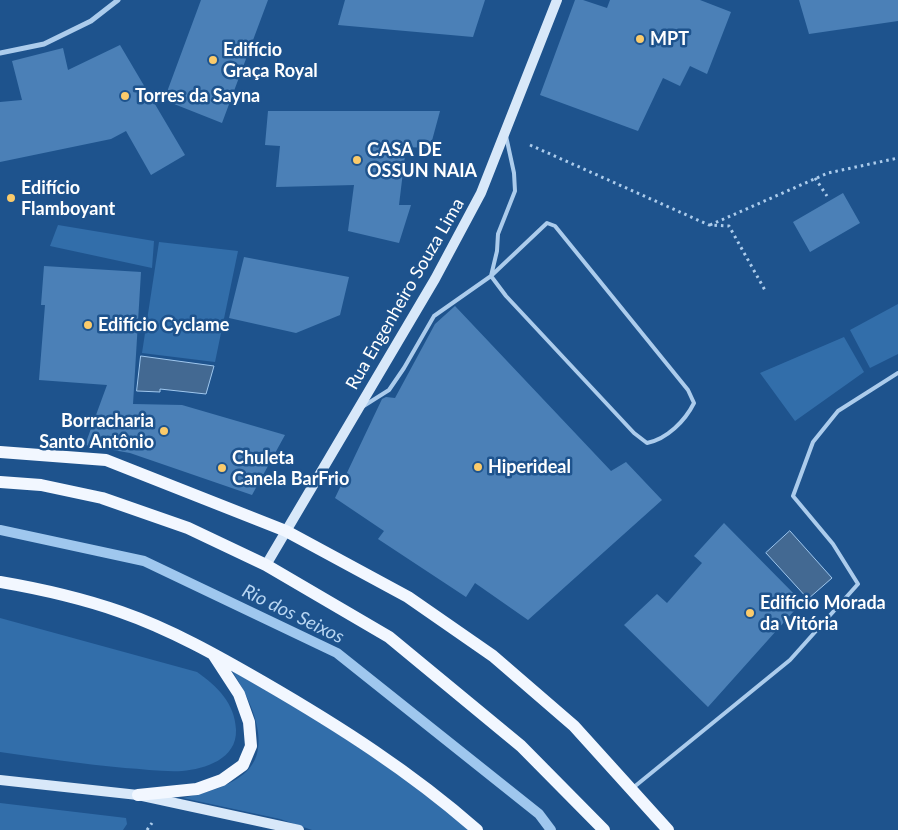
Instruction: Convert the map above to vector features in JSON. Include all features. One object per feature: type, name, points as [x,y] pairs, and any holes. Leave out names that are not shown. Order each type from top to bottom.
[{"type":"main road","points":[[0,452],[106,460],[286,531],[408,597],[492,656],[574,726],[668,830]]},
{"type":"main road","points":[[0,482],[41,486],[102,498],[188,528],[266,565],[389,636],[521,746],[604,830]]},
{"type":"main road","points":[[0,582],[50,590],[122,612],[212,652],[372,748],[440,797],[477,830]]},
{"type":"main road","points":[[138,795],[197,789],[222,780],[242,765],[251,746],[249,722],[240,694],[212,652]]},
{"type":"street","points":[[0,53],[44,44],[91,22],[118,0]]},
{"type":"street","name":"Rua Engenheiro Souza Lima","points":[[266,565],[435,280],[481,193],[557,0]]},
{"type":"street","points":[[0,780],[138,795],[298,830]]},
{"type":"lane","points":[[491,276],[497,251],[498,234],[515,191],[514,173],[505,134]]},
{"type":"lane","points":[[359,408],[389,390],[434,316],[491,276],[538,229],[547,223],[555,226],[688,390],[694,403],[687,416],[658,440],[647,443],[634,433],[517,308],[491,276]]},
{"type":"lane","points":[[631,790],[790,660],[858,584],[833,544],[793,496],[813,442],[838,411],[898,373]]},
{"type":"path","points":[[547,152],[709,225],[729,226],[766,292]]},
{"type":"path","points":[[709,225],[828,173],[898,158]]},
{"type":"path","points":[[815,178],[826,196]]},
{"type":"shaded area","points":[[58,225],[154,241],[152,268],[50,246]]},
{"type":"shaded area","points":[[159,242],[238,251],[215,362],[142,353]]},
{"type":"shaded area","points":[[898,304],[898,354],[870,368],[850,330]]},
{"type":"shaded area","points":[[844,337],[864,372],[795,421],[760,373]]},
{"type":"shaded area","points":[[141,356],[214,366],[206,394],[160,389],[160,392],[137,391]]},
{"type":"shaded area","points":[[790,531],[832,578],[808,599],[766,553]]},
{"type":"shaded area","points":[[0,618],[197,672],[218,689],[228,703],[235,720],[236,730],[235,740],[231,748],[218,761],[200,768],[182,771],[109,766],[0,752]]},
{"type":"shaded area","points":[[232,671],[355,745],[414,786],[470,830],[312,830],[280,819],[183,798],[233,781],[247,771],[255,760],[258,748],[256,720],[245,693]]},
{"type":"shaded area","points":[[0,803],[126,818],[127,824],[123,830],[0,830]]},
{"type":"building","name":"Edifício Graça Royal","points":[[201,0],[268,0],[222,123],[164,100]]},
{"type":"building","points":[[345,0],[485,0],[473,37],[338,25]]},
{"type":"building","name":"MPT","points":[[575,0],[583,0],[607,8],[610,0],[700,0],[731,12],[707,74],[690,66],[680,86],[663,78],[638,131],[540,95]]},
{"type":"building","points":[[799,0],[898,0],[898,21],[809,34]]},
{"type":"building","points":[[120,45],[185,155],[151,175],[126,131],[111,139],[0,162],[0,102],[22,100],[12,61],[63,48],[68,70]]},
{"type":"building","points":[[268,111],[440,111],[430,148],[406,147],[399,205],[411,205],[399,243],[348,231],[354,185],[276,187],[280,146],[265,145]]},
{"type":"building","points":[[843,193],[860,223],[810,252],[793,222]]},
{"type":"building","points":[[244,257],[349,277],[340,315],[296,333],[229,318]]},
{"type":"building","points":[[44,266],[141,272],[133,404],[182,405],[285,435],[252,495],[130,453],[85,445],[107,385],[39,380],[45,305],[41,305]]},
{"type":"building","name":"Hiperideal","points":[[455,306],[611,471],[626,462],[662,500],[528,620],[475,583],[466,597],[378,539],[384,531],[335,498],[382,399],[386,397],[395,398],[435,324]]},
{"type":"building","name":"Edifício Morada da Vitória","points":[[724,523],[802,602],[708,707],[624,625],[657,594],[667,603],[702,563],[694,556]]},
{"type":"waterway","name":"Rio dos Seixos","points":[[0,530],[144,561],[337,653],[539,814],[551,830]]},
{"type":"place","name":"MPT","points":[[640,39]]},
{"type":"place","name":"Edifício Graça Royal","points":[[213,60]]},
{"type":"place","name":"Torres da Sayna","points":[[125,96]]},
{"type":"place","name":"CASA DE OSSUN NAIA","points":[[357,160]]},
{"type":"place","name":"Edifício Flamboyant","points":[[11,198]]},
{"type":"place","name":"Edifício Cyclame","points":[[88,325]]},
{"type":"place","name":"Borracharia Santo Antônio","points":[[164,431]]},
{"type":"place","name":"Hiperideal","points":[[478,467]]},
{"type":"place","name":"Chuleta Canela BarFrio","points":[[222,468]]},
{"type":"place","name":"Edifício Morada da Vitória","points":[[750,613]]}]
